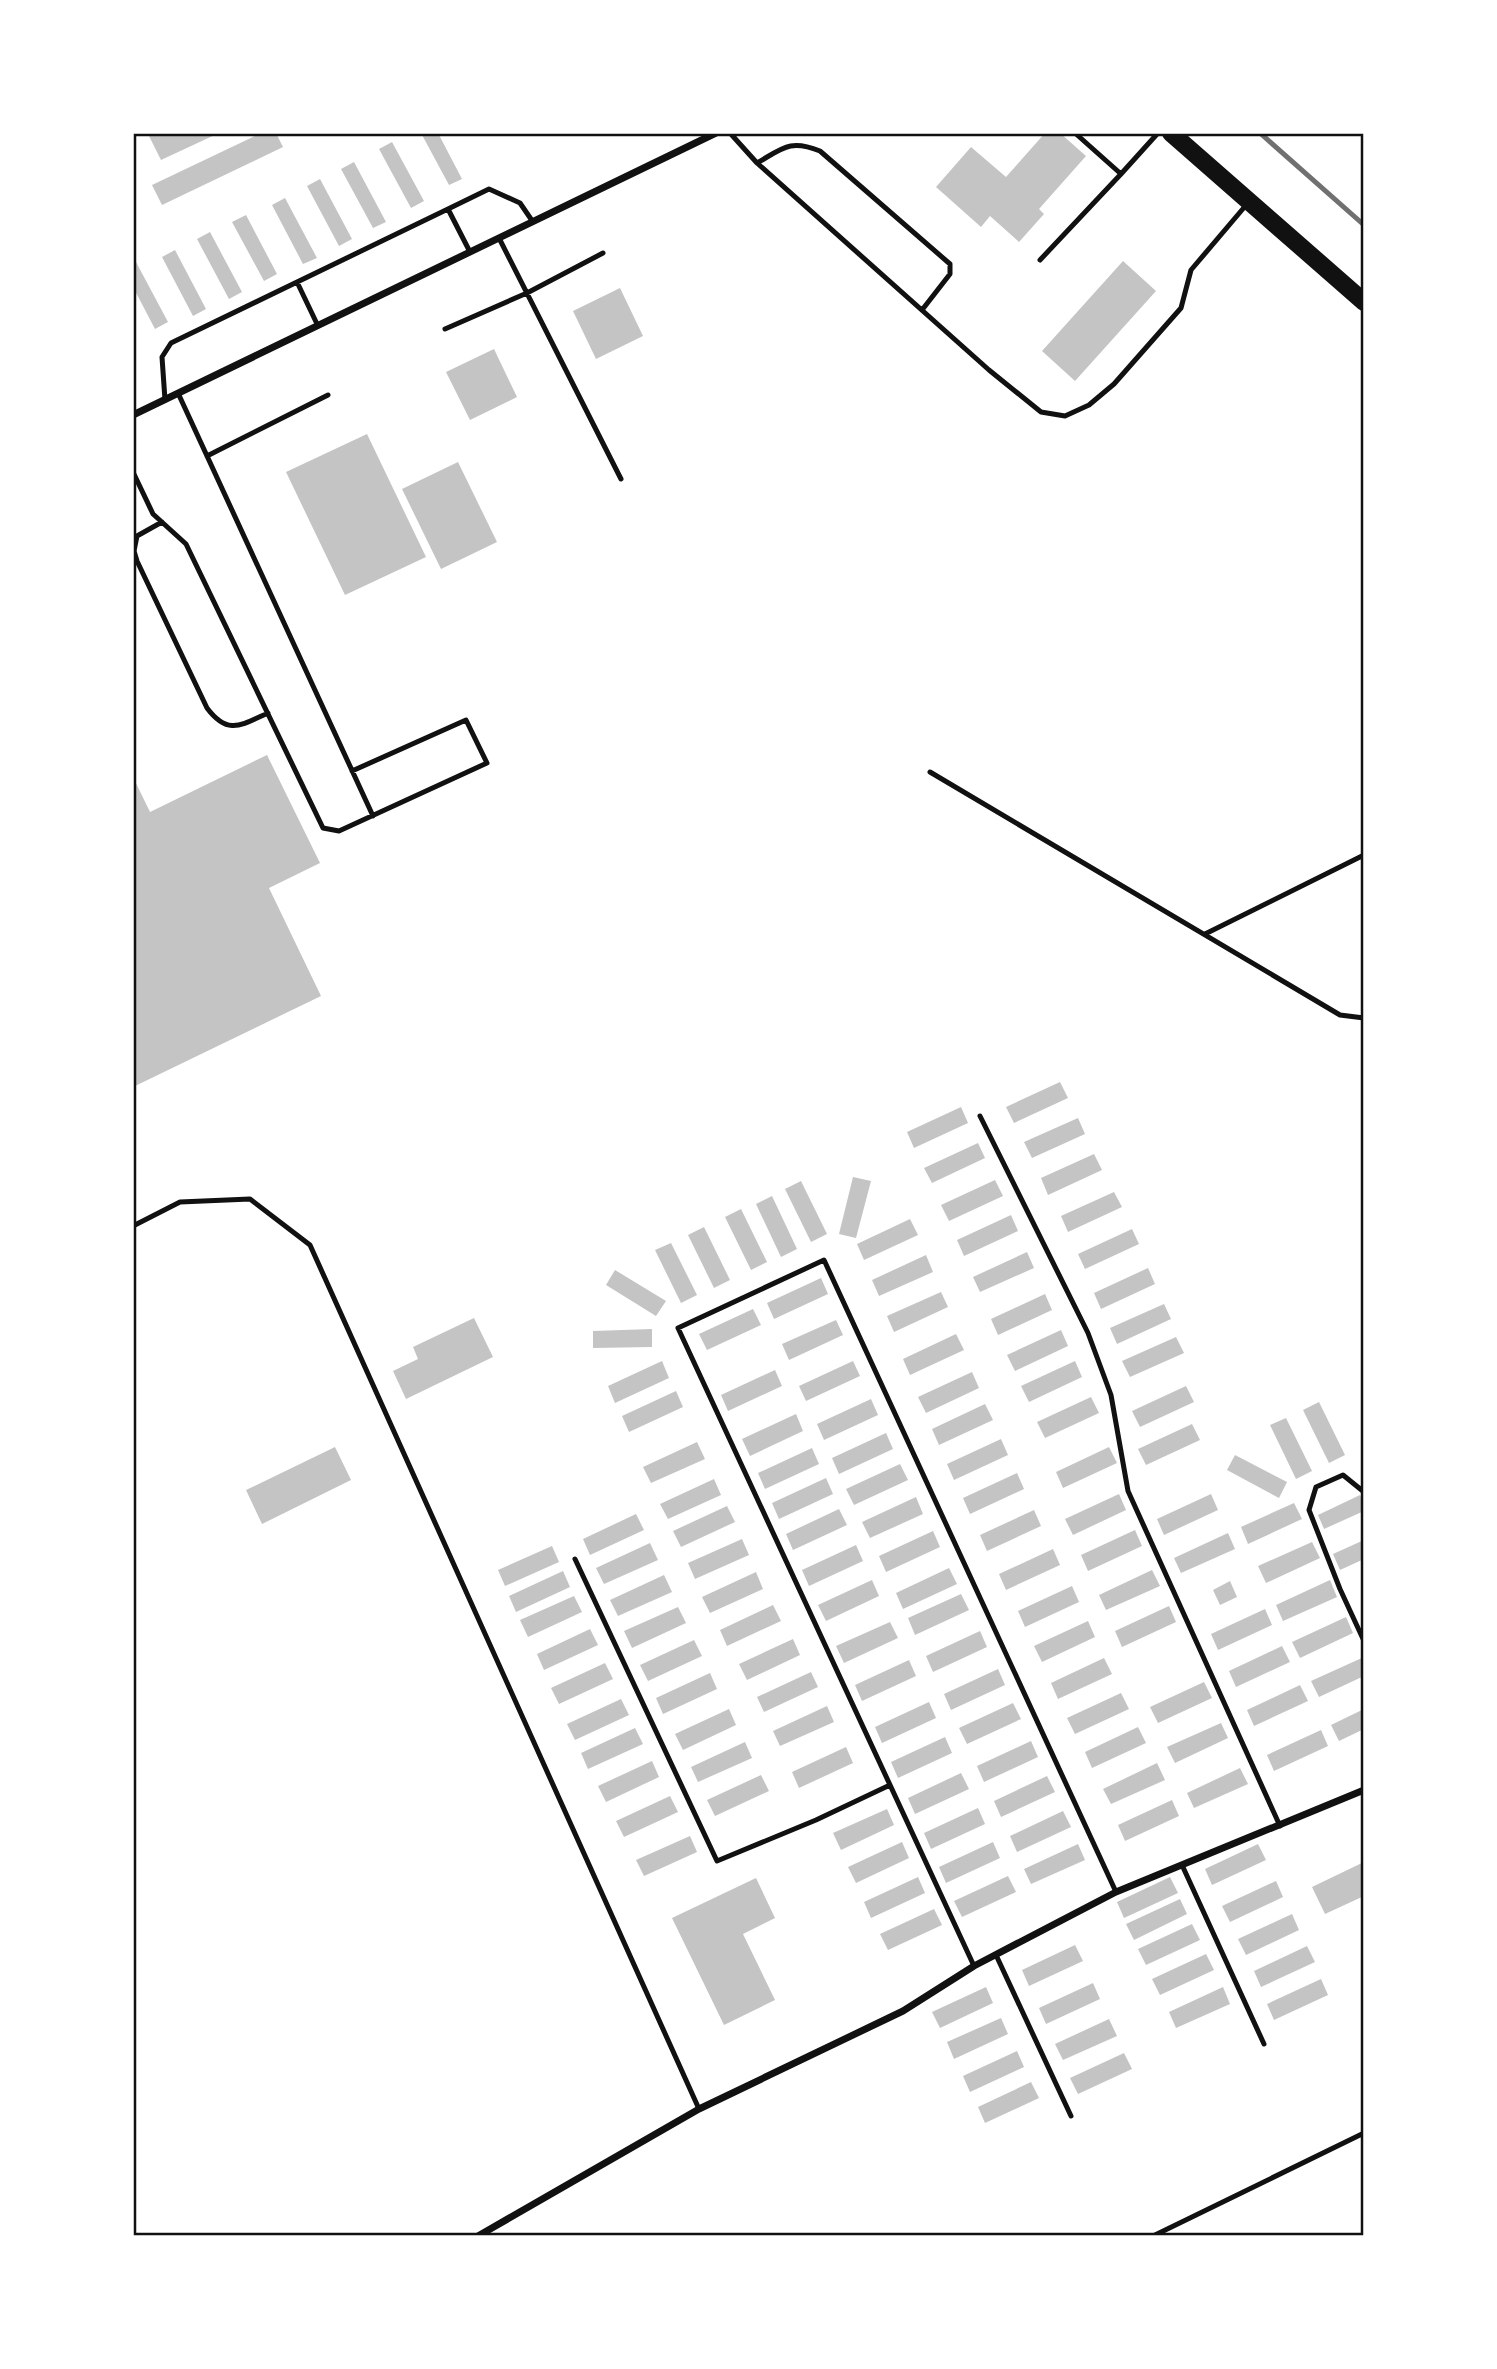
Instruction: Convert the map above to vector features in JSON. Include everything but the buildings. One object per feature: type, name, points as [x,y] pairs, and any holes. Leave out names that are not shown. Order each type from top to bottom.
[{"type":"main road","points":[[1171,133],[1364,302]]},
{"type":"street","points":[[133,415],[716,133]]},
{"type":"street","points":[[478,2236],[699,2109],[903,2011],[974,1966],[1116,1892],[1364,1790]]},
{"type":"lane","points":[[730,133],[757,163],[989,370],[1041,412],[1065,416],[1088,405],[1114,384],[1181,308],[1191,270],[1249,202]]},
{"type":"lane","points":[[1075,133],[1121,174]]},
{"type":"lane","points":[[1040,260],[1158,133]]},
{"type":"lane","points":[[757,163],[783,148],[803,144],[821,151],[950,264],[950,274],[922,310]]},
{"type":"lane","points":[[165,400],[162,357],[171,343],[489,189],[520,203],[533,222]]},
{"type":"lane","points":[[448,209],[470,252]]},
{"type":"lane","points":[[499,238],[621,479]]},
{"type":"lane","points":[[445,329],[527,293],[603,253]]},
{"type":"lane","points":[[297,282],[318,326]]},
{"type":"lane","points":[[178,393],[373,816]]},
{"type":"lane","points":[[207,456],[328,396]]},
{"type":"lane","points":[[133,472],[153,514],[186,544],[323,828],[339,831],[487,764],[466,720],[352,771]]},
{"type":"lane","points":[[162,522],[138,536],[134,551],[136,561],[208,708],[216,719],[227,726],[239,725],[268,713]]},
{"type":"lane","points":[[930,772],[1340,1015],[1364,1018]]},
{"type":"lane","points":[[1205,934],[1364,855]]},
{"type":"lane","points":[[980,1116],[1088,1333],[1111,1395],[1128,1491],[1280,1826]]},
{"type":"lane","points":[[133,1226],[180,1202],[250,1199],[310,1245],[699,2109]]},
{"type":"lane","points":[[974,1966],[678,1328],[824,1260],[1116,1892]]},
{"type":"lane","points":[[1364,1492],[1343,1475],[1316,1487],[1309,1510],[1364,1641]]},
{"type":"lane","points":[[575,1559],[717,1861],[890,1786]]},
{"type":"lane","points":[[1182,1865],[1264,2044]]},
{"type":"lane","points":[[996,1955],[1071,2116]]},
{"type":"lane","points":[[1153,2236],[1364,2133]]},
{"type":"railway","points":[[1260,133],[1364,225]]}]
